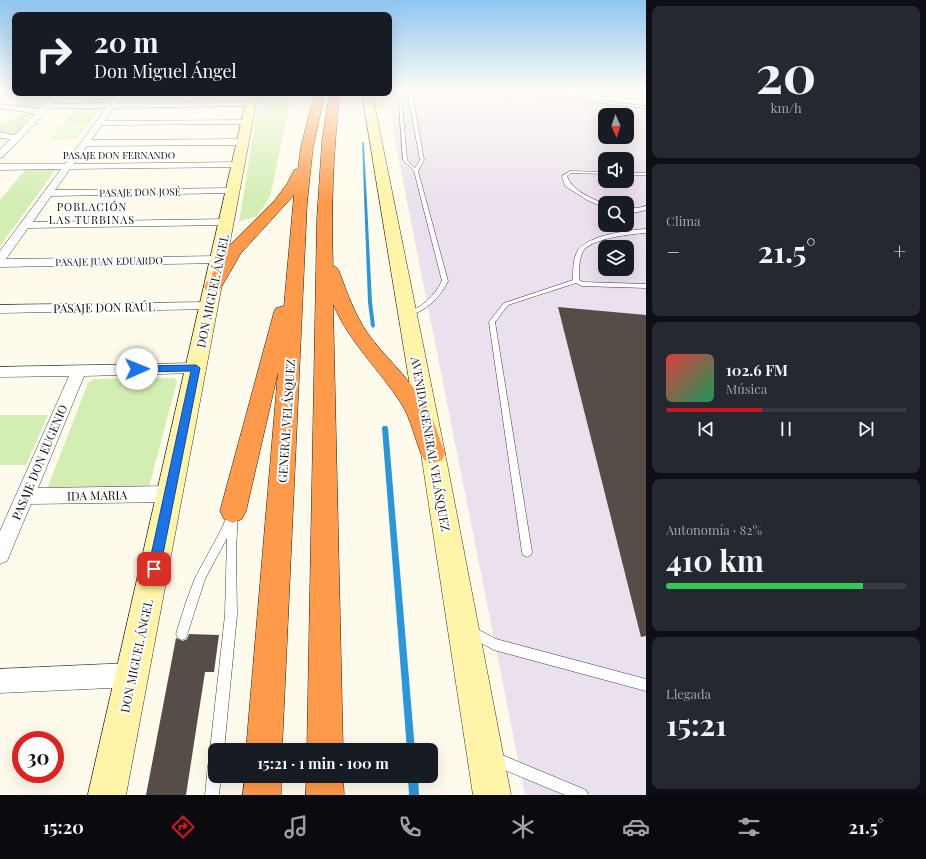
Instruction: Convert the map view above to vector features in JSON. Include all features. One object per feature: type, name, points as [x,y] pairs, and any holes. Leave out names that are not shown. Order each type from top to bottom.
[{"type":"highway","name":"GENERAL VELÁSQUEZ","points":[[264,743],[294,281],[300,203],[307,147],[312,128]]},
{"type":"highway","points":[[325,743],[324,256],[326,163],[329,128]]},
{"type":"highway","points":[[211,296],[238,246],[288,195],[298,176],[307,147]]},
{"type":"highway","points":[[324,256],[348,318],[362,339],[415,407],[433,453]]},
{"type":"highway","points":[[233,511],[275,342],[294,281]]},
{"type":"highway","points":[[262,795],[263,783]]},
{"type":"highway","points":[[325,783],[325,795]]},
{"type":"main road","name":"DON MIGUEL ÁNGEL","points":[[107,795],[246,128]]},
{"type":"main road","name":"AVENIDA GENERAL VELÁSQUEZ","points":[[374,128],[433,453],[492,795]]},
{"type":"street","points":[[0,155],[26,128]]},
{"type":"street","points":[[0,259],[95,128]]},
{"type":"street","points":[[0,135],[16,138]]},
{"type":"street","points":[[84,143],[243,142]]},
{"type":"street","name":"PASAJE DON FERNANDO","points":[[0,167],[238,165]]},
{"type":"street","name":"PASAJE DON JOSÉ","points":[[48,193],[232,191]]},
{"type":"street","points":[[25,225],[226,222]]},
{"type":"street","name":"PASAJE JUAN EDUARDO","points":[[0,263],[218,260]]},
{"type":"street","name":"PASAJE DON RAÚL","points":[[0,309],[211,296]]},
{"type":"street","points":[[0,372],[196,368]]},
{"type":"street","name":"PASAJE DON EUGENIO","points":[[0,554],[79,370]]},
{"type":"street","name":"IDA MARIA","points":[[25,496],[170,494]]},
{"type":"street","points":[[0,680],[132,675]]},
{"type":"lane","points":[[402,128],[405,160],[416,171],[445,281],[441,291],[420,310],[408,314]]},
{"type":"lane","points":[[416,128],[422,160],[416,171]]},
{"type":"lane","points":[[598,173],[570,172],[564,176],[567,185],[598,203]]},
{"type":"lane","points":[[634,174],[646,174]]},
{"type":"lane","points":[[634,210],[646,208]]},
{"type":"lane","points":[[576,281],[580,251],[586,245],[628,231],[646,231]]},
{"type":"lane","points":[[527,552],[492,322],[506,304],[576,281],[582,284],[646,286]]},
{"type":"lane","points":[[182,634],[199,581],[219,544],[233,511]]},
{"type":"lane","points":[[218,743],[231,615],[231,551],[233,511]]},
{"type":"lane","points":[[462,627],[494,644],[646,685]]},
{"type":"lane","points":[[485,755],[581,795]]},
{"type":"lane","points":[[212,795],[213,783]]},
{"type":"shaded area","points":[[393,128],[598,128],[598,144],[634,144],[634,128],[646,128],[646,795],[525,795]]},
{"type":"green space","points":[[0,128],[21,128],[13,137],[0,134]]},
{"type":"green space","points":[[59,128],[85,128],[77,139],[50,140]]},
{"type":"green space","points":[[254,128],[285,128],[270,197],[257,216],[239,222]]},
{"type":"green space","points":[[56,169],[0,246],[0,200],[25,170]]},
{"type":"green space","points":[[174,378],[177,381],[149,487],[47,489],[88,383],[94,379]]},
{"type":"green space","points":[[0,415],[48,415],[26,465],[0,465]]},
{"type":"building","points":[[558,307],[646,315],[646,636],[641,637]]},
{"type":"building","points":[[189,634],[219,635],[214,672],[205,672],[186,795],[146,795],[176,638],[183,641],[187,639]]},
{"type":"waterway","points":[[363,143],[370,302],[373,326]]},
{"type":"waterway","points":[[385,428],[410,743]]},
{"type":"waterway","points":[[413,783],[414,795]]},
{"type":"district","name":"POBLACIÓN LAS TURBINAS","points":[[92,212]]},
{"type":"route","points":[[137,369],[196,368],[154,569]]}]
